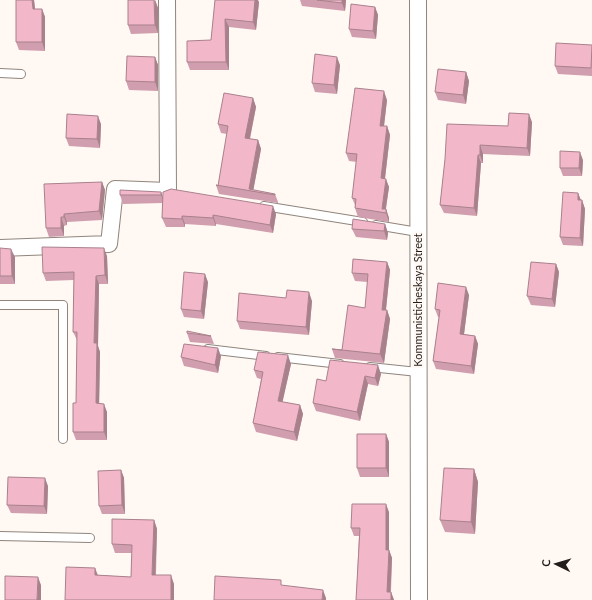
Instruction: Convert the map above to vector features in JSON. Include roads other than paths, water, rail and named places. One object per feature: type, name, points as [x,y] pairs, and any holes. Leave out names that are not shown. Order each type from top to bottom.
[{"type":"street","points":[[0,248],[109,244],[115,189],[172,191],[167,0]]},
{"type":"street","name":"Kommunisticheskaya Street","points":[[418,0],[419,600]]},
{"type":"lane","points":[[0,73],[21,74]]},
{"type":"lane","points":[[259,205],[418,232]]},
{"type":"lane","points":[[0,305],[63,305],[63,439]]},
{"type":"lane","points":[[202,349],[349,364]]},
{"type":"lane","points":[[364,366],[418,372]]},
{"type":"lane","points":[[0,536],[90,538]]}]
